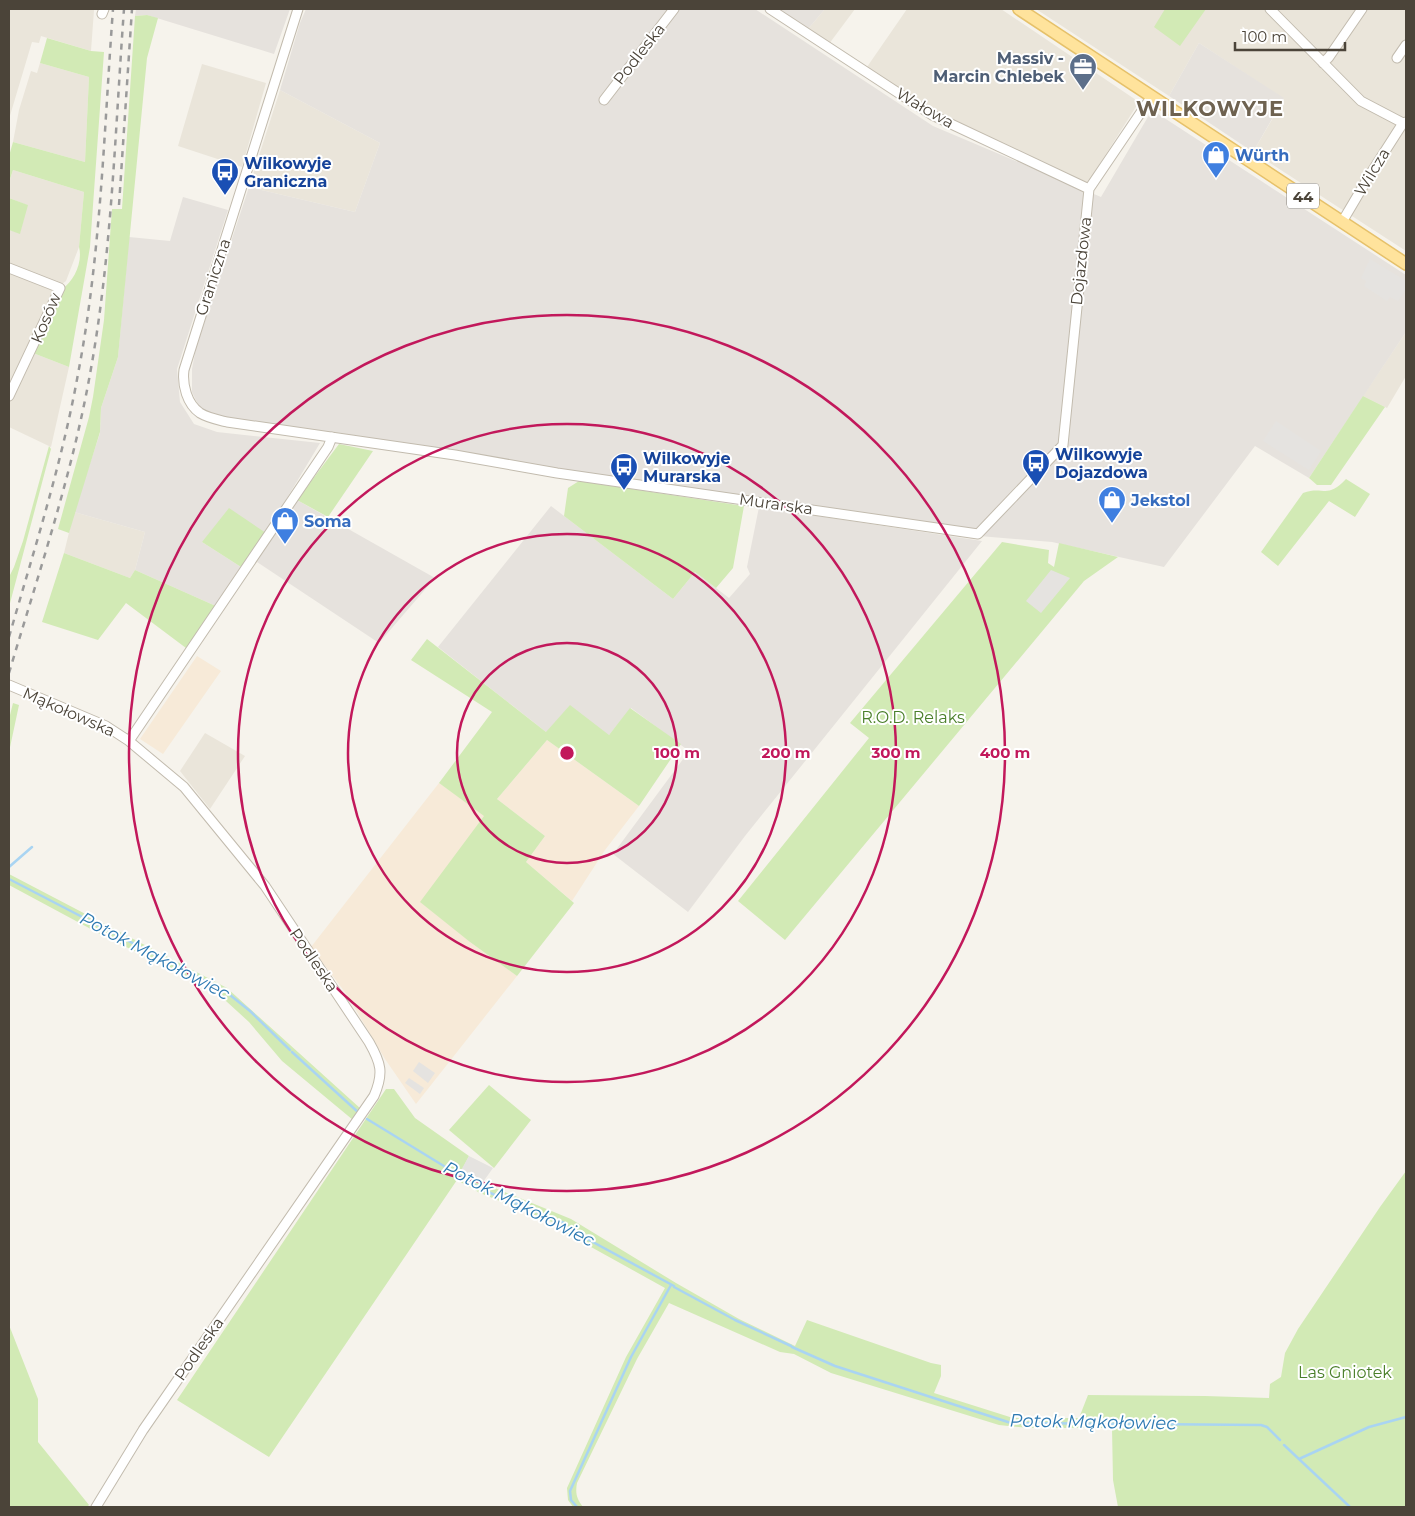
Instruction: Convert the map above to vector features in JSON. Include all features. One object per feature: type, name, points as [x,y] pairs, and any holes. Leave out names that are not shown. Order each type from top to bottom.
[{"type":"main road","name":"44","points":[[1019,9],[1406,264]]},
{"type":"street","name":"Graniczna","points":[[298,9],[183,378],[187,397],[200,414],[227,422],[332,437]]},
{"type":"street","name":"Podleska","points":[[604,100],[674,9]]},
{"type":"street","name":"Wałowa","points":[[770,9],[932,115],[1088,190]]},
{"type":"street","points":[[1270,9],[1361,100],[1405,122]]},
{"type":"street","points":[[1323,63],[1362,9]]},
{"type":"street","points":[[1397,58],[1406,44]]},
{"type":"street","name":"Dojazdowa","points":[[1063,445],[1088,190],[1152,96]]},
{"type":"street","name":"Wilcza","points":[[1342,222],[1405,122]]},
{"type":"street","name":"Kosów","points":[[9,268],[60,288],[9,396]]},
{"type":"street","name":"Murarska","points":[[332,437],[557,473],[978,534],[1063,445]]},
{"type":"street","points":[[129,741],[282,516],[328,447],[332,437]]},
{"type":"street","name":"Mąkołowska","points":[[9,685],[85,716],[106,726],[129,741]]},
{"type":"street","name":"Podleska","points":[[96,1507],[142,1430],[374,1096],[379,1085],[381,1072],[378,1058],[369,1042],[264,886],[184,787],[129,741]]},
{"type":"shaded area","points":[[9,9],[94,10],[91,51],[41,36],[39,43],[32,42],[9,119]]},
{"type":"shaded area","points":[[136,9],[290,9],[274,54],[147,15],[135,16]]},
{"type":"shaded area","points":[[306,9],[755,9],[933,126],[1101,197],[1152,110],[1406,275],[1406,332],[1309,478],[1255,446],[1164,567],[1052,542],[979,536],[225,417],[200,409],[192,392],[192,369],[196,348],[249,187],[355,212],[380,143],[280,90]]},
{"type":"shaded area","points":[[776,9],[825,9],[808,29]]},
{"type":"shaded area","points":[[825,9],[855,9],[829,44],[808,29]]},
{"type":"shaded area","points":[[907,9],[1001,9],[1139,102],[1087,184],[927,111],[867,67]]},
{"type":"shaded area","points":[[1036,9],[1406,9],[1406,251],[1253,152],[1284,99],[1199,43],[1169,96]]},
{"type":"shaded area","points":[[1199,43],[1284,98],[1253,152],[1169,96]]},
{"type":"shaded area","points":[[40,63],[89,77],[85,162],[13,142],[19,110],[31,71],[37,73]]},
{"type":"shaded area","points":[[202,64],[266,83],[242,167],[178,146]]},
{"type":"shaded area","points":[[280,90],[380,143],[355,212],[249,187]]},
{"type":"shaded area","points":[[13,170],[84,192],[79,247],[66,281],[62,284],[9,264],[9,230],[20,233],[27,205],[9,198],[9,182]]},
{"type":"shaded area","points":[[183,197],[228,210],[177,369],[180,402],[194,424],[217,432],[320,443],[266,533],[202,542],[241,567],[218,607],[135,570],[145,532],[74,512],[100,433],[101,408],[118,357],[129,237],[170,241]]},
{"type":"shaded area","points":[[1370,259],[1406,281],[1406,289],[1398,301],[1390,297],[1387,301],[1364,286],[1366,281],[1361,278]]},
{"type":"shaded area","points":[[9,271],[56,290],[9,391]]},
{"type":"shaded area","points":[[1406,332],[1406,376],[1387,408],[1363,396]]},
{"type":"shaded area","points":[[33,353],[69,367],[51,447],[9,427],[9,400]]},
{"type":"shaded area","points":[[1276,421],[1321,451],[1309,470],[1263,441]]},
{"type":"shaded area","points":[[297,500],[435,578],[379,643],[257,562]]},
{"type":"shaded area","points":[[551,506],[673,599],[695,572],[729,598],[750,574],[747,567],[759,507],[982,541],[745,836],[688,912],[613,854],[689,751],[631,708],[609,735],[546,732],[438,647]]},
{"type":"shaded area","points":[[74,512],[145,532],[135,570],[130,578],[64,553]]},
{"type":"shaded area","points":[[1051,570],[1070,578],[1041,613],[1026,601]]},
{"type":"shaded area","points":[[197,656],[221,671],[163,754],[140,739]]},
{"type":"shaded area","points":[[205,733],[245,756],[210,809],[180,771]]},
{"type":"shaded area","points":[[547,740],[639,806],[605,850],[572,901],[526,862],[545,836],[497,799]]},
{"type":"shaded area","points":[[439,783],[484,815],[470,942],[517,976],[416,1104],[385,1059],[347,995],[311,947]]},
{"type":"shaded area","points":[[419,1062],[435,1073],[428,1083],[413,1071]]},
{"type":"shaded area","points":[[409,1078],[424,1088],[420,1094],[405,1083]]},
{"type":"shaded area","points":[[469,1156],[493,1168],[483,1182],[460,1172]]},
{"type":"green space","points":[[1165,9],[1206,9],[1180,46],[1154,27]]},
{"type":"green space","points":[[147,15],[158,18],[147,58],[118,357],[101,408],[100,432],[69,533],[58,529],[93,397],[104,320],[112,209],[122,209],[135,16]]},
{"type":"green space","points":[[47,38],[91,51],[104,52],[90,247],[69,367],[33,353],[62,289],[74,276],[79,265],[84,192],[13,170],[9,182],[9,156],[13,142],[85,162],[89,77],[40,63]]},
{"type":"green space","points":[[9,198],[28,205],[20,234],[9,230]]},
{"type":"green space","points":[[1363,396],[1385,407],[1331,485],[1317,485],[1309,478]]},
{"type":"green space","points":[[339,444],[373,451],[328,517],[297,500]]},
{"type":"green space","points":[[49,446],[51,449],[9,607],[9,577],[23,541]]},
{"type":"green space","points":[[1346,479],[1370,494],[1355,517],[1329,501],[1278,566],[1261,552],[1303,493],[1316,490],[1329,491]]},
{"type":"green space","points":[[579,481],[744,506],[733,568],[716,588],[695,572],[673,599],[564,516],[568,488]]},
{"type":"green space","points":[[229,508],[266,533],[241,567],[202,542]]},
{"type":"green space","name":"R.O.D. Relaks","points":[[1002,542],[1049,550],[1048,563],[1054,567],[1059,543],[1118,557],[1084,581],[785,940],[738,901],[869,738],[850,723]]},
{"type":"green space","points":[[64,553],[130,578],[135,570],[218,607],[186,648],[126,603],[98,640],[42,622]]},
{"type":"green space","points":[[427,639],[546,732],[570,705],[609,735],[630,708],[681,744],[639,806],[547,740],[497,799],[545,836],[526,862],[574,903],[517,976],[420,902],[484,816],[439,783],[492,712],[411,660]]},
{"type":"green space","points":[[13,703],[19,705],[9,752],[9,719]]},
{"type":"green space","points":[[9,874],[227,988],[361,1109],[353,1120],[282,1061],[249,1022],[215,991],[102,935],[9,885]]},
{"type":"green space","points":[[489,1085],[531,1120],[494,1168],[449,1130]]},
{"type":"green space","name":"Las Gniotek","points":[[386,1089],[394,1089],[415,1118],[469,1156],[461,1172],[571,1219],[739,1319],[795,1346],[807,1320],[941,1365],[941,1376],[934,1393],[1013,1418],[1079,1418],[1088,1395],[1269,1398],[1270,1384],[1281,1377],[1285,1353],[1298,1329],[1406,1171],[1406,1507],[1118,1507],[1113,1480],[1112,1428],[1029,1428],[999,1425],[831,1373],[794,1354],[780,1352],[669,1303],[637,1359],[577,1483],[577,1496],[583,1507],[573,1507],[568,1500],[567,1488],[626,1357],[665,1288],[564,1232],[562,1226],[480,1193],[457,1180],[269,1457],[177,1400]]},
{"type":"green space","points":[[9,1325],[38,1399],[38,1442],[89,1505],[87,1507],[9,1507]]},
{"type":"waterway","points":[[9,867],[32,847]]},
{"type":"waterway","name":"Potok Mąkołowiec","points":[[9,879],[225,991],[250,1011],[290,1050]]},
{"type":"waterway","name":"Potok Mąkołowiec","points":[[292,1052],[359,1113]]},
{"type":"waterway","name":"Potok Mąkołowiec","points":[[367,1119],[483,1190],[564,1223],[567,1228],[674,1286]]},
{"type":"waterway","points":[[577,1507],[571,1500],[570,1491],[631,1357],[671,1285]]},
{"type":"waterway","name":"Potok Mąkołowiec","points":[[674,1287],[735,1320],[791,1346]]},
{"type":"waterway","name":"Potok Mąkołowiec","points":[[792,1347],[835,1366],[1011,1423],[1261,1425],[1267,1427],[1280,1440]]},
{"type":"waterway","points":[[1299,1459],[1369,1427],[1406,1417]]},
{"type":"waterway","name":"Potok Mąkołowiec","points":[[1284,1445],[1350,1507]]},
{"type":"railway","points":[[9,637],[64,440],[86,329],[101,192],[113,9]]},
{"type":"railway","points":[[9,673],[64,487],[83,412],[90,374],[108,238],[124,9]]},
{"type":"railway","points":[[119,205],[132,9]]},
{"type":"place","name":"Massiv - Marcin Chlebek","points":[[1083,91]]},
{"type":"place","name":"Würth","points":[[1216,179]]},
{"type":"place","name":"Wilkowyje Graniczna","points":[[225,196]]},
{"type":"place","name":"Wilkowyje Dojazdowa","points":[[1036,487]]},
{"type":"place","name":"Wilkowyje Murarska","points":[[624,491]]},
{"type":"place","name":"Jekstol","points":[[1112,524]]},
{"type":"place","name":"Soma","points":[[285,545]]},
{"type":"district","name":"WILKOWYJE","points":[[1210,108]]}]
